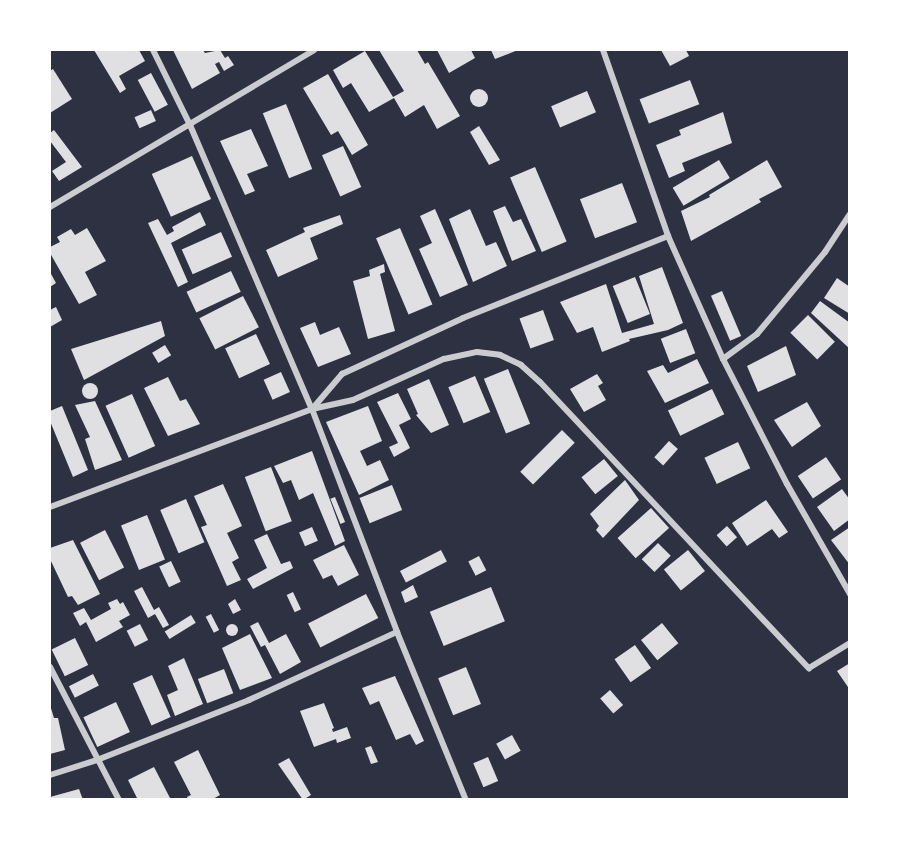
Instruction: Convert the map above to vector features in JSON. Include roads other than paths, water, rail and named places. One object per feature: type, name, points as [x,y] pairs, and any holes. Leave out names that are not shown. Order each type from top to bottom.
[{"type":"street","points":[[153,50],[190,125],[312,409],[397,632],[466,800]]},
{"type":"street","points":[[50,207],[314,50]]},
{"type":"street","points":[[603,50],[668,236],[723,359],[787,484],[849,594]]},
{"type":"street","points":[[723,359],[757,334],[825,252],[849,214]]},
{"type":"street","points":[[312,409],[342,375],[463,318],[668,236]]},
{"type":"street","points":[[50,507],[312,409],[353,400],[444,360],[477,352],[500,355],[521,364],[809,668],[849,643]]},
{"type":"street","points":[[50,775],[97,760],[249,700],[397,632]]},
{"type":"street","points":[[50,666],[119,800]]}]
